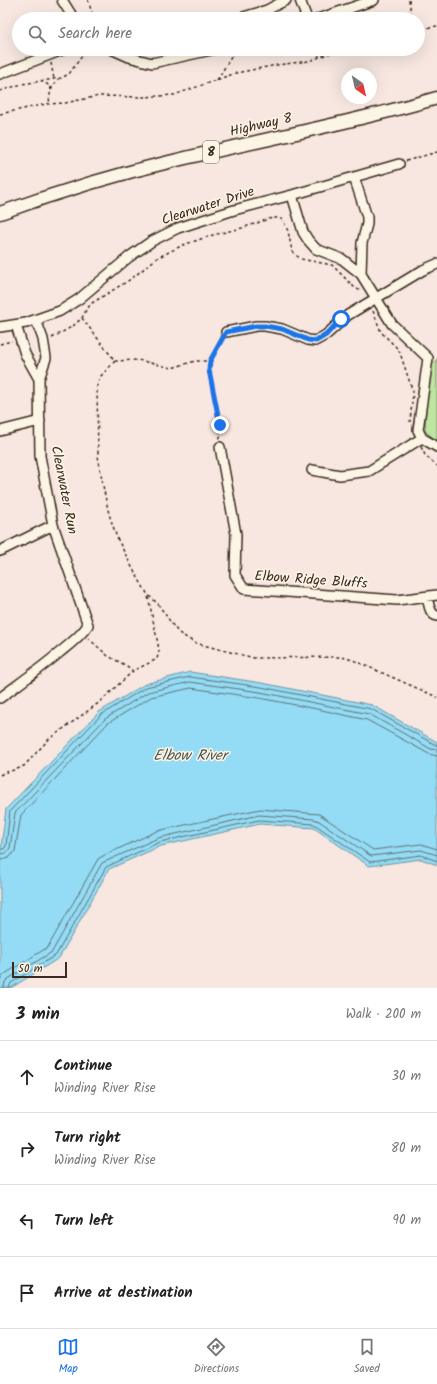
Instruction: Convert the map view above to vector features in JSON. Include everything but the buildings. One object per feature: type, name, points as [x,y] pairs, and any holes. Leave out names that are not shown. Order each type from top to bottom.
[{"type":"main road","name":"Highway 8","points":[[0,213],[61,192],[127,173],[437,98]]},
{"type":"street","points":[[62,0],[70,12]]},
{"type":"street","points":[[260,12],[286,0]]},
{"type":"street","points":[[300,0],[304,12]]},
{"type":"street","points":[[339,12],[374,0]]},
{"type":"street","points":[[0,74],[47,56]]},
{"type":"street","points":[[127,56],[152,63],[184,56]]},
{"type":"street","name":"Clearwater Drive","points":[[0,327],[36,320],[60,311],[79,298],[129,257],[152,241],[178,228],[234,210],[399,164]]},
{"type":"street","points":[[354,177],[367,217],[367,224],[362,243],[361,274],[372,299],[392,324],[433,356],[418,430],[420,439]]},
{"type":"street","points":[[292,195],[303,232],[308,240],[316,249],[342,259],[361,274]]},
{"type":"street","points":[[226,332],[256,326],[265,326],[282,329],[308,340],[316,341],[326,335],[341,319],[372,299],[423,270],[437,264]]},
{"type":"street","name":"Clearwater Run","points":[[36,320],[43,339],[46,358],[39,379],[40,456],[53,525],[88,625],[83,633]]},
{"type":"street","name":"Clearwater Run","points":[[16,325],[25,354],[39,379]]},
{"type":"street","points":[[0,431],[40,421]]},
{"type":"street","points":[[420,439],[437,447]]},
{"type":"street","points":[[312,470],[340,475],[369,471],[420,439]]},
{"type":"street","name":"Elbow Ridge Bluffs","points":[[220,447],[236,534],[235,575],[244,589],[397,600],[437,595]]},
{"type":"street","points":[[0,551],[53,525]]},
{"type":"street","points":[[427,597],[431,613],[437,616]]},
{"type":"street","points":[[0,698],[43,666],[83,633]]},
{"type":"path","points":[[88,0],[92,12]]},
{"type":"path","points":[[409,0],[411,12]]},
{"type":"path","points":[[425,30],[430,27],[437,26]]},
{"type":"path","points":[[50,56],[54,79]]},
{"type":"path","points":[[0,91],[22,84],[54,79],[69,74],[82,56]]},
{"type":"path","points":[[217,80],[232,56]]},
{"type":"path","points":[[0,114],[99,96],[143,97],[174,95],[236,73],[277,65],[309,61],[318,56]]},
{"type":"path","points":[[49,104],[51,90],[58,78]]},
{"type":"path","points":[[41,80],[51,87],[51,90]]},
{"type":"path","points":[[399,164],[437,152]]},
{"type":"path","points":[[43,339],[51,338],[68,330],[82,318],[88,306],[131,279],[157,258],[183,245],[276,217],[282,220],[285,224],[290,236],[292,251],[297,256],[332,265],[354,287],[372,299],[373,308],[381,332],[398,349],[413,392],[410,423]]},
{"type":"path","points":[[82,318],[114,361]]},
{"type":"path","points":[[220,447],[220,425],[209,377],[210,361],[226,332]]},
{"type":"path","points":[[0,775],[10,770],[20,769],[48,740],[100,702],[134,671],[154,661],[159,651],[148,595],[117,538],[109,514],[98,456],[98,382],[100,377],[114,361],[138,360],[172,368],[195,361],[210,361]]},
{"type":"path","points":[[420,439],[425,455],[437,466]]},
{"type":"path","points":[[148,595],[154,599],[179,633],[203,645],[260,658],[341,657],[353,660],[437,697]]},
{"type":"path","points":[[83,633],[108,656],[134,671]]},
{"type":"green space","points":[[437,359],[437,441],[425,431],[427,386],[430,367]]},
{"type":"water","name":"Elbow River","points":[[190,672],[262,683],[372,705],[437,742],[437,865],[421,859],[369,866],[314,828],[260,824],[161,846],[109,869],[59,958],[11,988],[0,988],[0,855],[6,809],[99,712],[145,684]]},
{"type":"route","points":[[220,425],[209,377],[209,370],[210,361],[226,332],[256,326],[265,326],[282,329],[308,340],[316,341],[326,335],[341,319]]}]
